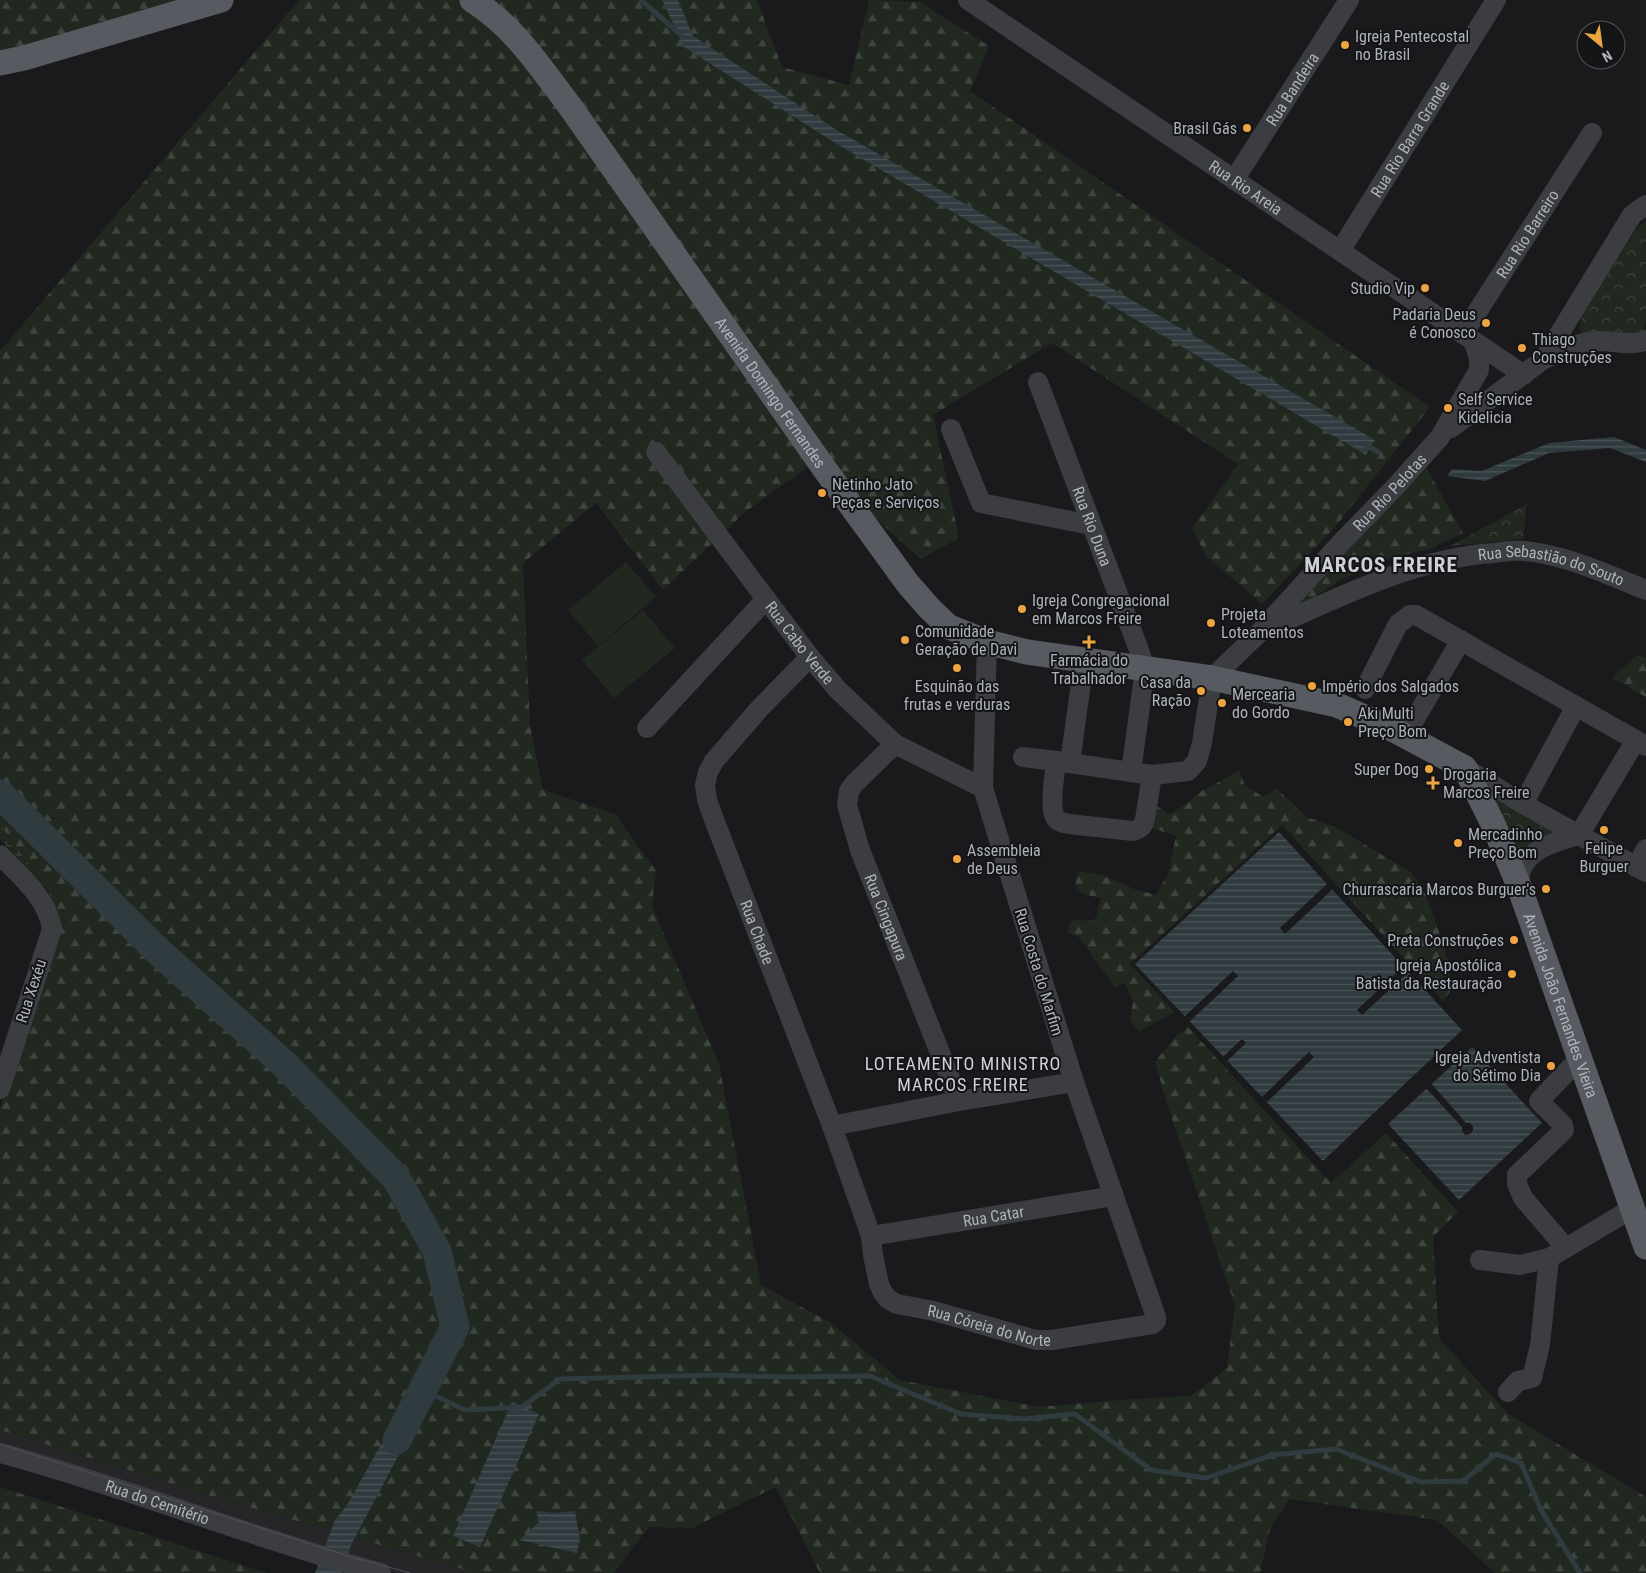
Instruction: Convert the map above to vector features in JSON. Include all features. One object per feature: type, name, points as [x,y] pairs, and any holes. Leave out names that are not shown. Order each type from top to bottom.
[{"type":"main road","points":[[0,62],[24,58],[221,0]]},
{"type":"main road","name":"Avenida Domingo Fernandes","points":[[472,0],[489,11],[512,31],[569,105],[908,584],[949,627],[987,642],[1027,652],[1212,678],[1336,705],[1405,736],[1465,768]]},
{"type":"main road","name":"Avenida João Fernandes Vieira","points":[[1465,768],[1493,824],[1519,886],[1646,1248]]},
{"type":"street","name":"Rua Rio Areia","points":[[968,0],[1524,375]]},
{"type":"street","name":"Rua Bandeira","points":[[1234,180],[1349,0]]},
{"type":"street","name":"Rua Rio Barra Grande","points":[[1340,251],[1496,0]]},
{"type":"street","name":"Rua Rio Barreiro","points":[[1469,338],[1592,133]]},
{"type":"street","name":"Rua Rio Pelotas","points":[[1212,678],[1259,633],[1440,437],[1544,359],[1632,215],[1646,205]]},
{"type":"street","name":"Rua Rio Pelotas","points":[[1440,437],[1479,370],[1479,358],[1469,338]]},
{"type":"street","points":[[1544,359],[1573,346],[1596,341],[1639,343],[1646,340]]},
{"type":"street","name":"Rua Rio Duna","points":[[1038,382],[1145,670]]},
{"type":"street","points":[[951,429],[981,503],[1091,525]]},
{"type":"street","name":"Rua Cabo Verde","points":[[656,452],[810,657],[838,690],[895,744],[983,788]]},
{"type":"street","name":"Rua Sebastião do Souto","points":[[1259,633],[1370,583],[1429,564],[1475,554],[1522,550],[1553,556],[1588,567],[1646,590]]},
{"type":"street","points":[[647,728],[766,599]]},
{"type":"street","points":[[1365,689],[1398,624],[1410,616],[1416,615],[1641,743],[1579,836],[1555,841],[1540,848],[1518,876],[1519,886]]},
{"type":"street","points":[[1405,736],[1461,640]]},
{"type":"street","name":"Rua Costa do Marfim","points":[[987,642],[983,788],[1074,1082],[1156,1321]]},
{"type":"street","name":"Rua Chade","points":[[810,657],[724,748],[708,772],[706,785],[708,800],[715,822],[832,1126],[871,1236]]},
{"type":"street","points":[[1084,661],[1053,812],[1055,817],[1062,823],[1069,824],[1133,831],[1140,829],[1144,825],[1152,774]]},
{"type":"street","points":[[1131,772],[1145,670]]},
{"type":"street","points":[[1023,757],[1152,774],[1188,771],[1197,761],[1202,743],[1212,678]]},
{"type":"street","points":[[1523,804],[1576,706]]},
{"type":"street","name":"Rua Cingapura","points":[[895,744],[854,784],[849,791],[847,804],[860,850],[959,1101]]},
{"type":"street","points":[[1465,768],[1523,804],[1641,869],[1646,849]]},
{"type":"street","name":"Rua Xexéu","points":[[0,855],[39,895],[50,918],[52,929],[0,1089]]},
{"type":"street","points":[[1559,1240],[1523,1198],[1517,1184],[1517,1175],[1564,1130],[1563,1125],[1540,1100],[1580,1058]]},
{"type":"street","points":[[832,1126],[959,1101],[1074,1082]]},
{"type":"street","name":"Rua Catar","points":[[871,1236],[1114,1196]]},
{"type":"street","points":[[1480,1260],[1520,1264],[1548,1258],[1633,1208]]},
{"type":"street","name":"Rua Córeia do Norte","points":[[871,1236],[879,1284],[888,1299],[897,1304],[934,1311],[1036,1340],[1052,1340],[1153,1324],[1156,1321]]},
{"type":"street","points":[[1508,1392],[1518,1381],[1532,1378],[1540,1345],[1548,1258]]},
{"type":"street","name":"Rua do Cemitério","points":[[0,1453],[122,1490],[314,1554],[381,1573]]},
{"type":"shaded area","points":[[662,0],[678,0],[693,36],[835,129],[1375,440],[1366,455],[832,141],[684,47]]},
{"type":"shaded area","points":[[1614,437],[1646,450],[1646,462],[1610,448],[1549,453],[1485,481],[1447,476],[1452,469],[1482,471],[1549,443]]},
{"type":"shaded area","points":[[1279,832],[1462,1030],[1323,1161],[1135,964]]},
{"type":"shaded area","points":[[1472,1047],[1542,1123],[1459,1200],[1388,1124]]},
{"type":"shaded area","points":[[408,1401],[421,1413],[351,1545],[342,1573],[315,1573],[335,1520],[348,1504]]},
{"type":"shaded area","points":[[512,1402],[539,1414],[480,1547],[453,1536]]},
{"type":"shaded area","points":[[0,1430],[208,1495],[476,1573],[396,1573],[229,1524],[0,1450]]},
{"type":"shaded area","points":[[536,1511],[554,1513],[575,1511],[580,1539],[577,1553],[520,1540],[539,1522]]},
{"type":"green space","points":[[0,0],[221,0],[0,63]]},
{"type":"green space","points":[[299,0],[757,0],[782,67],[849,85],[869,0],[920,2],[989,46],[970,91],[1430,407],[1335,527],[1262,604],[1207,557],[1192,529],[1238,464],[1052,343],[933,415],[959,538],[921,559],[813,463],[744,513],[663,590],[596,503],[523,563],[530,726],[543,790],[615,814],[656,871],[652,906],[719,1064],[761,1285],[831,1323],[900,1380],[1039,1407],[1191,1396],[1227,1368],[1235,1305],[1167,1104],[1155,1062],[1175,1037],[1188,1027],[1331,1183],[1386,1133],[1458,1212],[1433,1237],[1439,1338],[1508,1414],[1646,1497],[1646,1573],[1495,1573],[1437,1520],[1289,1499],[1270,1529],[1260,1573],[820,1573],[776,1487],[692,1528],[649,1527],[614,1573],[476,1573],[208,1495],[0,1430],[0,1108],[58,926],[49,891],[0,825],[0,351]]},
{"type":"green space","points":[[1646,220],[1646,319],[1642,338],[1584,335],[1579,328],[1584,310],[1635,231]]},
{"type":"green space","points":[[1427,469],[1463,533],[1430,549],[1391,558],[1341,580],[1277,620]]},
{"type":"green space","points":[[1527,504],[1523,539],[1450,546]]},
{"type":"green space","points":[[626,562],[656,597],[598,646],[568,610]]},
{"type":"green space","points":[[643,610],[675,648],[614,698],[582,660]]},
{"type":"green space","points":[[1637,655],[1646,658],[1646,697],[1612,678]]},
{"type":"green space","points":[[1239,771],[1245,785],[1263,797],[1276,788],[1306,817],[1336,827],[1412,873],[1426,895],[1446,952],[1450,974],[1455,985],[1443,1001],[1282,825],[1130,964],[1174,1012],[1139,1032],[1130,1020],[1133,1001],[1125,983],[1115,987],[1079,937],[1067,933],[1072,920],[1095,921],[1101,898],[1083,894],[1075,886],[1078,871],[1102,875],[1134,889],[1156,895],[1168,874],[1176,836],[1149,827],[1154,804],[1169,814],[1187,804],[1198,793]]},
{"type":"green space","points":[[1485,790],[1567,834],[1521,858]]},
{"type":"green space","points":[[1,826],[49,891],[0,839]]},
{"type":"green space","points":[[0,1487],[267,1573],[0,1573]]},
{"type":"pier","points":[[1329,882],[1334,888],[1285,934],[1280,928]]},
{"type":"pier","points":[[1405,965],[1411,970],[1362,1015],[1357,1010]]},
{"type":"pier","points":[[1233,971],[1238,976],[1188,1023],[1183,1018]]},
{"type":"pier","points":[[1242,1039],[1246,1043],[1226,1062],[1222,1058]]},
{"type":"pier","points":[[1309,1052],[1314,1057],[1267,1102],[1262,1097]]},
{"type":"pier","points":[[1430,1082],[1466,1123],[1470,1123],[1473,1126],[1470,1134],[1465,1135],[1462,1127],[1425,1087]]},
{"type":"waterway","points":[[641,0],[681,35]]},
{"type":"waterway","points":[[1365,444],[1378,452]]},
{"type":"waterway","points":[[0,794],[158,951],[283,1063],[396,1178],[437,1251],[455,1327],[397,1440]]},
{"type":"waterway","points":[[423,1390],[465,1410],[522,1407],[560,1379],[717,1375],[783,1377],[870,1376],[961,1414],[1024,1419],[1075,1414],[1151,1470],[1206,1478],[1272,1455],[1336,1449],[1421,1482],[1463,1481],[1496,1454],[1521,1463],[1541,1510],[1580,1573]]},
{"type":"tram line","points":[[0,1444],[351,1557],[410,1573]]},
{"type":"place","name":"Igreja Pentecostal no Brasil","points":[[1345,45]]},
{"type":"place","name":"Brasil Gás","points":[[1247,128]]},
{"type":"place","name":"Studio Vip","points":[[1425,288]]},
{"type":"place","name":"Padaria Deus é Conosco","points":[[1486,323]]},
{"type":"place","name":"Thiago Construções","points":[[1522,348]]},
{"type":"place","name":"Self Service Kidelicia","points":[[1448,408]]},
{"type":"place","name":"Netinho Jato Peças e Serviços","points":[[822,493]]},
{"type":"place","name":"Igreja Congregacional em Marcos Freire","points":[[1022,609]]},
{"type":"place","name":"Projeta Loteamentos","points":[[1211,623]]},
{"type":"place","name":"Comunidade Geração de Davi","points":[[905,640]]},
{"type":"place","name":"Farmácia do Trabalhador","points":[[1089,642]]},
{"type":"place","name":"Esquinão das frutas e verduras","points":[[957,668]]},
{"type":"place","name":"Império dos Salgados","points":[[1312,686]]},
{"type":"place","name":"Casa da Ração","points":[[1201,691]]},
{"type":"place","name":"Mercearia do Gordo","points":[[1222,703]]},
{"type":"place","name":"Aki Multi Preço Bom","points":[[1348,722]]},
{"type":"place","name":"Super Dog","points":[[1429,769]]},
{"type":"place","name":"Drogaria Marcos Freire","points":[[1433,783]]},
{"type":"place","name":"Felipe Burguer","points":[[1604,830]]},
{"type":"place","name":"Mercadinho Preço Bom","points":[[1458,843]]},
{"type":"place","name":"Assembleia de Deus","points":[[957,859]]},
{"type":"place","name":"Churrascaria Marcos Burguer's","points":[[1546,889]]},
{"type":"place","name":"Preta Construções","points":[[1514,940]]},
{"type":"place","name":"Igreja Apostólica Batista da Restauração","points":[[1512,974]]},
{"type":"place","name":"Igreja Adventista do Sétimo Dia","points":[[1551,1066]]},
{"type":"district","name":"MARCOS FREIRE","points":[[1381,565]]},
{"type":"district","name":"LOTEAMENTO MINISTRO MARCOS FREIRE","points":[[963,1073]]}]
